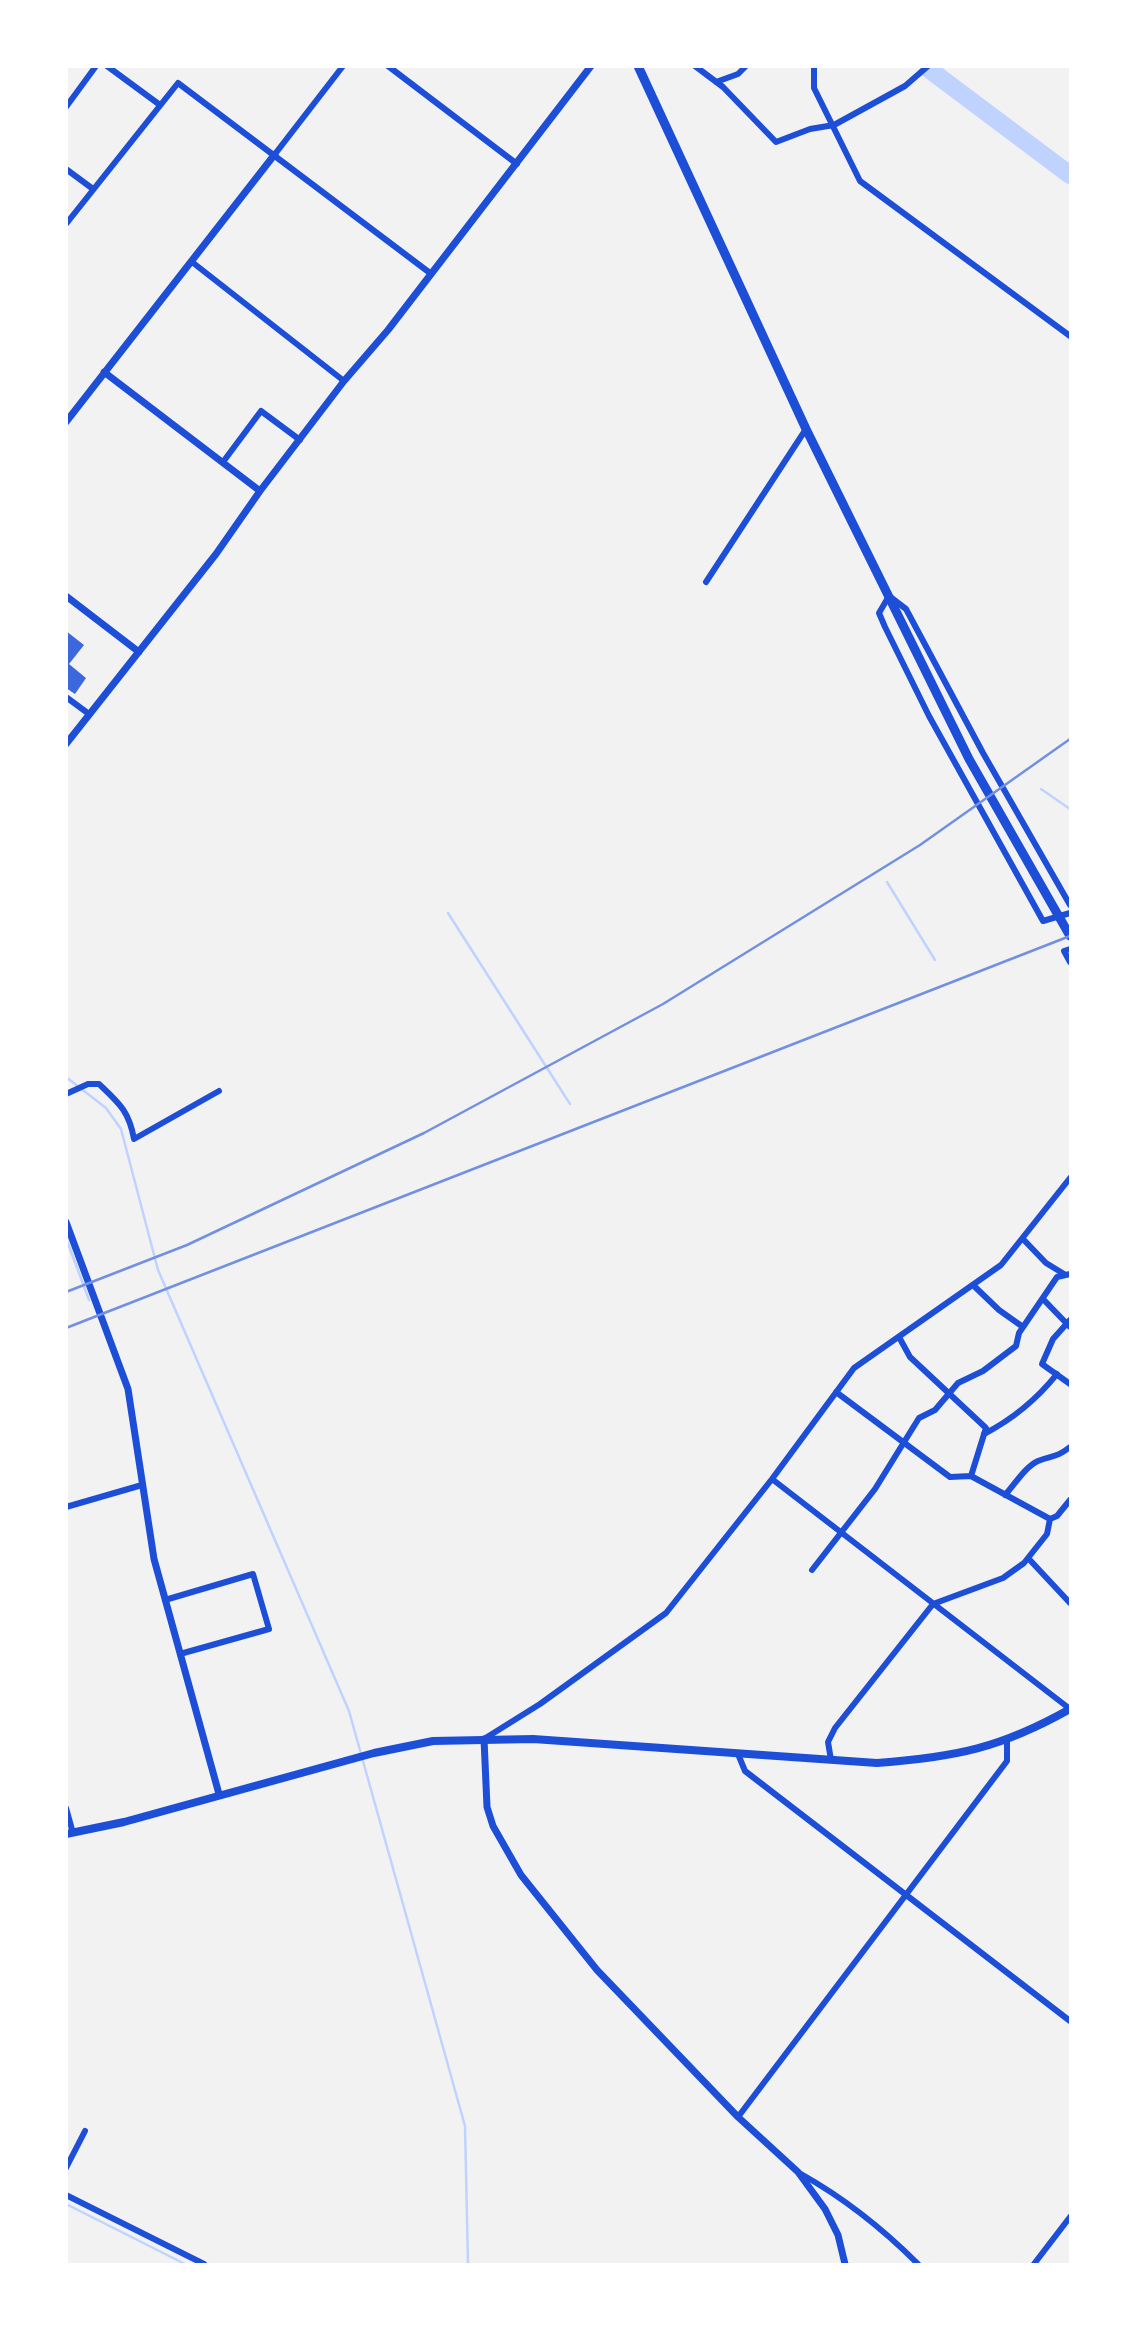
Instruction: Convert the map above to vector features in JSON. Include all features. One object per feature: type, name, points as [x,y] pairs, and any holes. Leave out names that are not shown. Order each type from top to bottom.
[{"type":"main road","points":[[638,66],[806,429],[978,776],[1070,936]]},
{"type":"main road","points":[[70,1833],[124,1822],[219,1794],[433,1741],[533,1739],[877,1763],[932,1759],[984,1748],[1007,1740],[1070,1709]]},
{"type":"street","points":[[66,107],[96,66]]},
{"type":"street","points":[[107,66],[160,105]]},
{"type":"street","points":[[66,422],[343,66]]},
{"type":"street","points":[[388,66],[517,163]]},
{"type":"street","points":[[66,744],[216,554],[260,491],[344,381],[388,330],[591,66]]},
{"type":"street","points":[[695,66],[716,82],[776,142],[810,128],[834,125],[905,86],[926,67]]},
{"type":"street","points":[[716,82],[738,74],[746,66]]},
{"type":"street","points":[[814,66],[814,88],[860,181],[1070,336]]},
{"type":"street","points":[[66,224],[178,83],[430,273]]},
{"type":"street","points":[[66,169],[93,189]]},
{"type":"street","points":[[192,262],[344,381]]},
{"type":"street","points":[[104,372],[260,491]]},
{"type":"street","points":[[223,462],[261,411],[300,440]]},
{"type":"street","points":[[706,582],[806,429]]},
{"type":"street","points":[[66,596],[139,652]]},
{"type":"street","points":[[1070,905],[983,753],[906,609],[889,596],[879,613],[885,627],[929,716],[1043,921],[1070,913]]},
{"type":"street","points":[[66,697],[89,715]]},
{"type":"street","points":[[1070,949],[1064,951],[1070,962]]},
{"type":"street","points":[[66,1094],[88,1084],[99,1084],[122,1106],[131,1122],[134,1139],[219,1091]]},
{"type":"street","points":[[845,2264],[838,2235],[825,2209],[798,2172],[738,2116],[597,1970],[518,1872],[493,1826],[487,1807],[484,1739],[540,1704],[666,1613],[772,1479],[854,1368],[1001,1265],[1070,1178]]},
{"type":"street","points":[[66,1222],[128,1388],[154,1559],[219,1794]]},
{"type":"street","points":[[1023,1240],[1046,1263],[1067,1274]]},
{"type":"street","points":[[812,1570],[875,1489],[919,1418],[935,1410],[958,1383],[983,1371],[1016,1346],[1019,1333],[1057,1277],[1067,1274]]},
{"type":"street","points":[[973,1285],[999,1310],[1024,1327]]},
{"type":"street","points":[[1043,1299],[1070,1323],[1052,1339],[1042,1364],[1070,1384]]},
{"type":"street","points":[[899,1337],[910,1357],[986,1428],[971,1476]]},
{"type":"street","points":[[984,1434],[1021,1411],[1057,1374]]},
{"type":"street","points":[[836,1392],[950,1477],[971,1476],[1050,1519]]},
{"type":"street","points":[[1006,1495],[1028,1467],[1058,1456],[1070,1447]]},
{"type":"street","points":[[772,1479],[1070,1709]]},
{"type":"street","points":[[66,1507],[142,1485]]},
{"type":"street","points":[[1050,1519],[1070,1500]]},
{"type":"street","points":[[831,1760],[828,1742],[835,1728],[933,1604],[1003,1578],[1028,1558],[1047,1534],[1050,1519]]},
{"type":"street","points":[[1028,1558],[1070,1603]]},
{"type":"street","points":[[165,1600],[253,1574],[269,1629],[180,1654]]},
{"type":"street","points":[[738,2116],[1007,1762],[1007,1740]]},
{"type":"street","points":[[738,1754],[745,1771],[1070,2021]]},
{"type":"street","points":[[66,1808],[70,1833]]},
{"type":"street","points":[[66,2168],[85,2131]]},
{"type":"street","points":[[798,2172],[832,2191],[918,2264]]},
{"type":"street","points":[[66,2194],[204,2264]]},
{"type":"street","points":[[1034,2264],[1070,2217]]},
{"type":"building","points":[[66,631],[84,645],[69,664],[86,678],[75,694],[66,688]]},
{"type":"waterway","points":[[930,70],[1070,175]]},
{"type":"waterway","points":[[1041,789],[1070,809]]},
{"type":"waterway","points":[[887,882],[935,960]]},
{"type":"waterway","points":[[448,913],[570,1104]]},
{"type":"waterway","points":[[66,1077],[106,1108],[121,1129],[158,1270],[349,1711],[465,2126],[468,2264]]},
{"type":"waterway","points":[[66,1238],[89,1300]]},
{"type":"waterway","points":[[66,2204],[185,2264]]},
{"type":"railway","points":[[66,1292],[187,1245],[424,1133],[663,1004],[920,845],[1070,739]]},
{"type":"railway","points":[[66,1328],[1070,936]]}]
